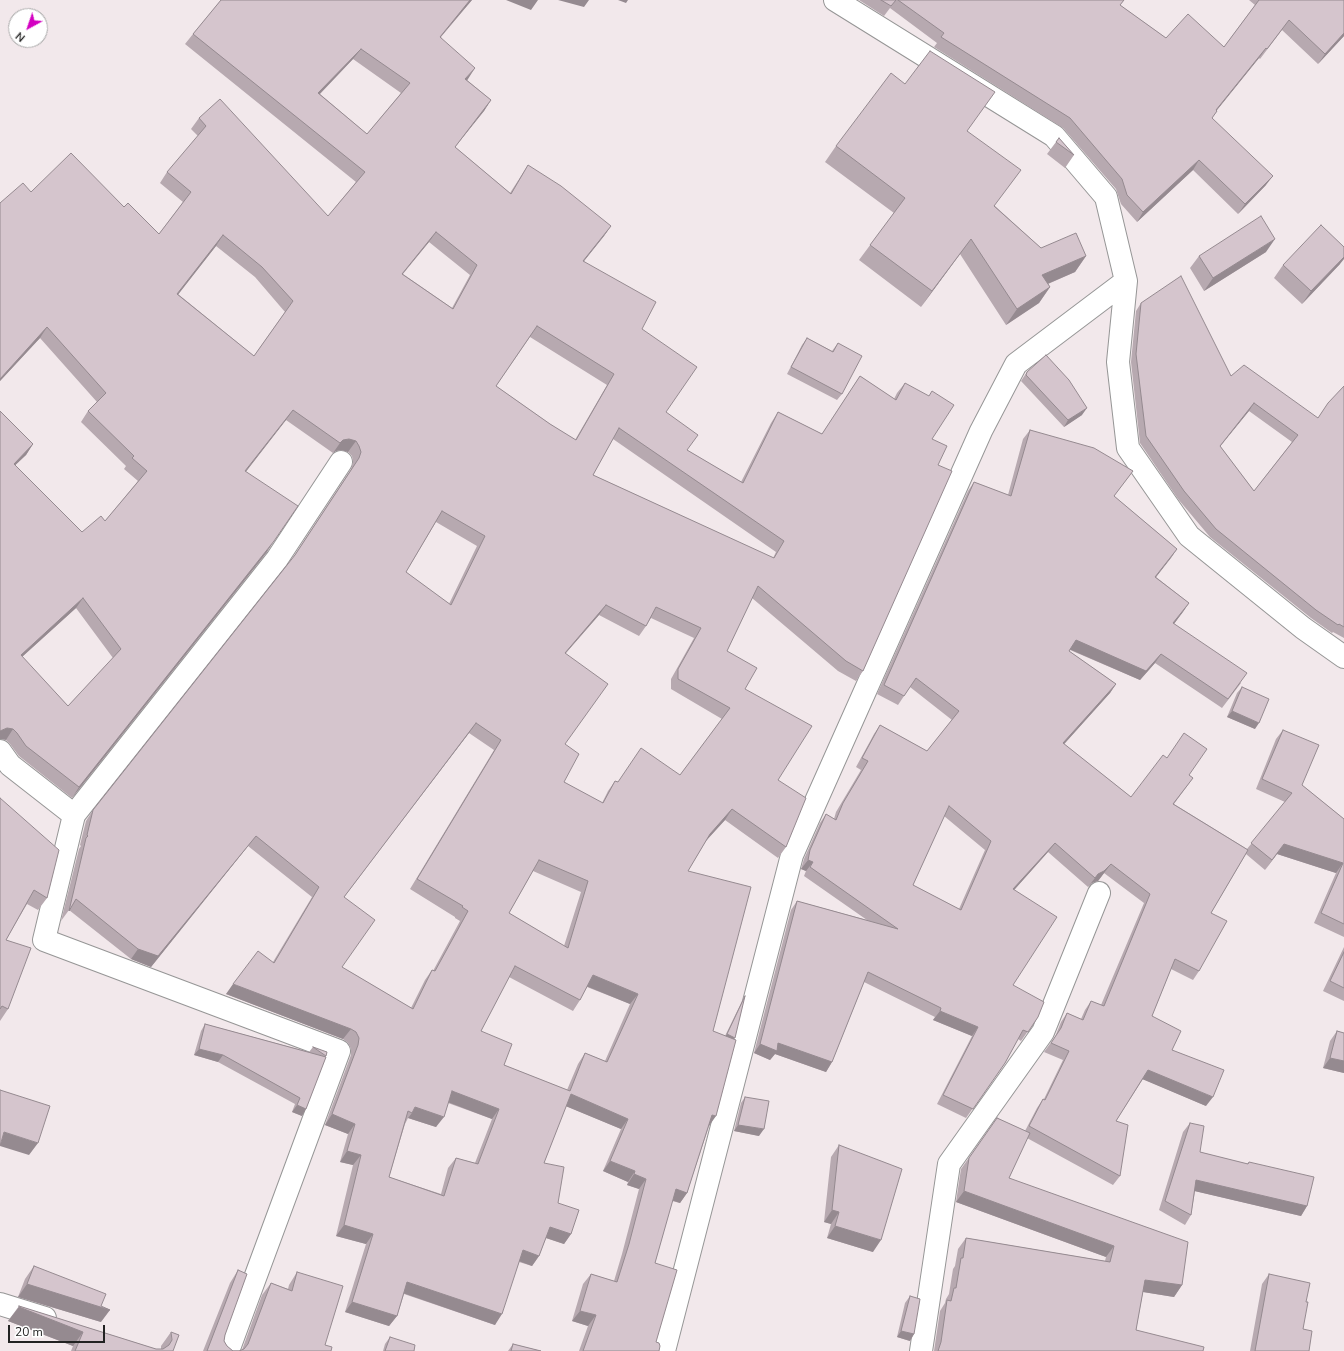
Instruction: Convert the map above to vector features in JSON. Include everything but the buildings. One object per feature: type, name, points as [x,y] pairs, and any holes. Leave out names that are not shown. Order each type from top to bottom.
[{"type":"street","points":[[835,0],[1054,136],[1106,197],[1126,281],[1118,362],[1128,448],[1189,536],[1303,628],[1344,657]]},
{"type":"street","points":[[664,1351],[792,855],[981,430],[1016,364],[1126,281]]},
{"type":"street","points":[[228,1351],[339,1051],[44,940],[74,816],[277,559],[341,462]]},
{"type":"street","points":[[0,751],[10,765],[74,816]]},
{"type":"street","points":[[921,1351],[949,1164],[1043,1032],[1099,893]]},
{"type":"street","points":[[0,1304],[60,1323]]}]
